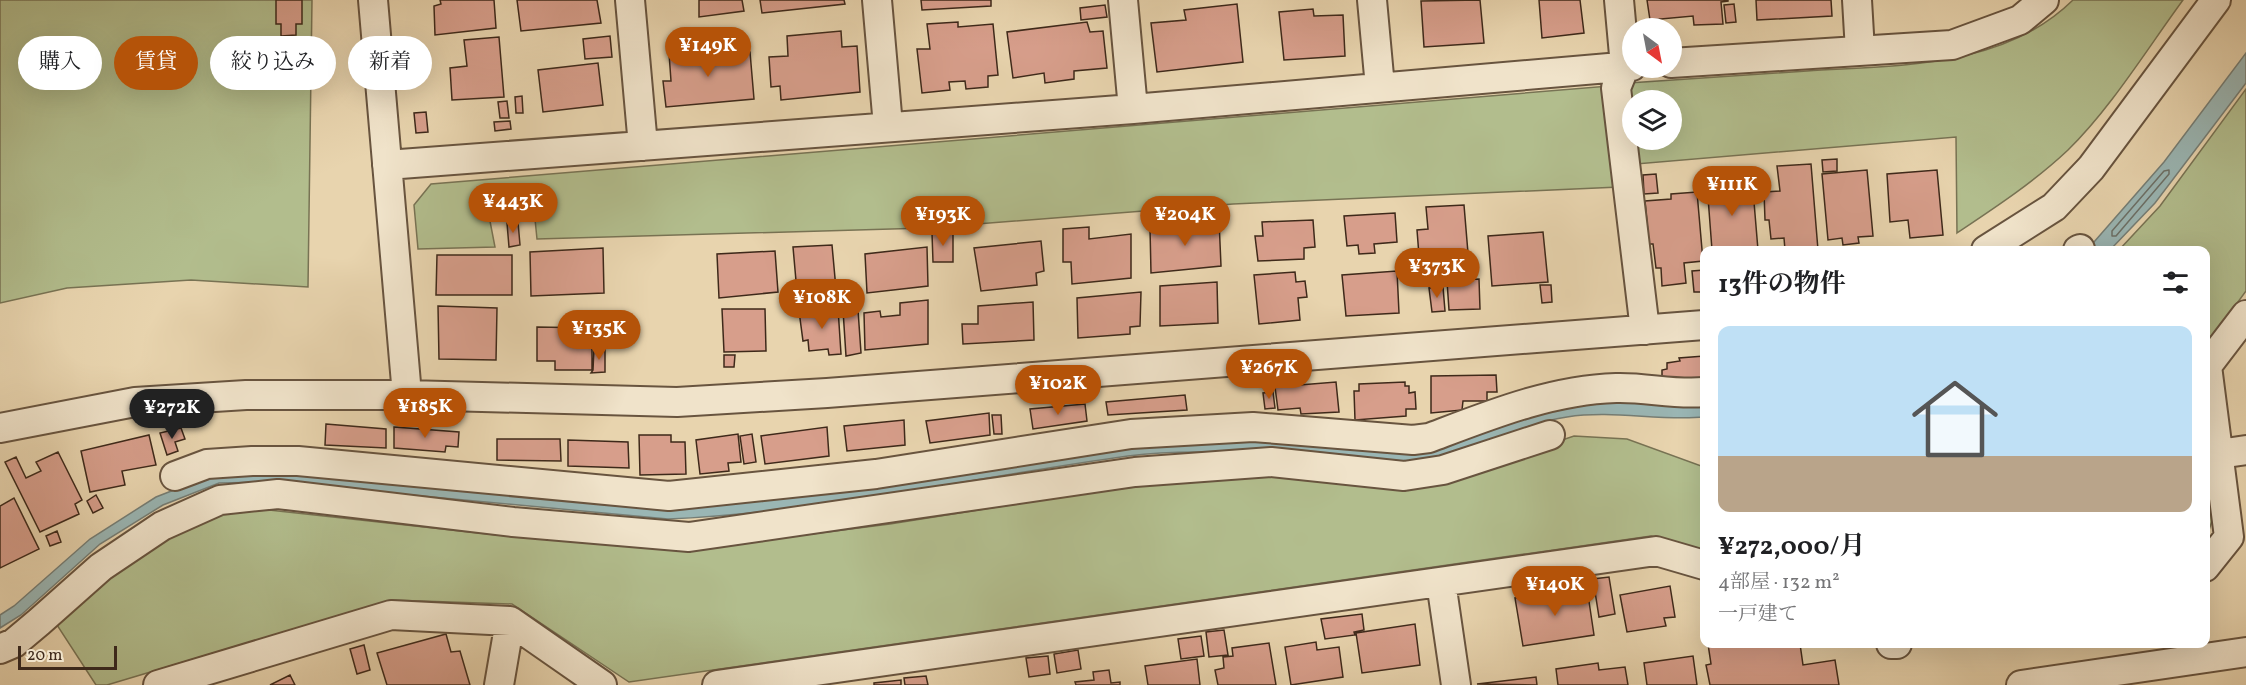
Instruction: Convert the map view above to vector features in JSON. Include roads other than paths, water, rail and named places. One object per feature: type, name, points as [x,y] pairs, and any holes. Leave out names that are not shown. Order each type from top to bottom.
[{"type":"street","points":[[373,0],[407,395]]},
{"type":"street","points":[[630,0],[643,146]]},
{"type":"street","points":[[877,0],[888,126]]},
{"type":"street","points":[[1123,0],[1133,110]]},
{"type":"street","points":[[1372,0],[1380,87]]},
{"type":"street","points":[[1619,0],[1622,20]]},
{"type":"street","points":[[1857,0],[1860,51]]},
{"type":"street","points":[[1682,62],[1952,45],[2020,20],[2044,0]]},
{"type":"street","points":[[1992,246],[2054,207],[2091,168],[2216,0]]},
{"type":"street","points":[[387,165],[888,126],[1133,110],[1622,67]]},
{"type":"street","points":[[1622,78],[1616,88],[1645,330]]},
{"type":"street","points":[[2210,362],[2246,315]]},
{"type":"street","points":[[0,428],[135,402],[246,396],[407,395],[712,400],[1700,325]]},
{"type":"street","points":[[2210,376],[2232,452],[2229,537],[2210,561]]},
{"type":"street","points":[[175,476],[207,464],[252,460],[297,461],[669,496],[876,474],[1131,434],[1253,427],[1413,440],[1429,438],[1523,403],[1566,394],[1617,388],[1685,394],[1700,392]]},
{"type":"street","points":[[0,649],[14,643],[101,567],[162,526],[220,500],[278,494],[513,522],[689,537],[1135,472],[1271,462],[1404,476],[1443,470],[1550,435]]},
{"type":"street","points":[[717,685],[793,679],[1656,551],[1700,565]]},
{"type":"street","points":[[1441,582],[1456,685]]},
{"type":"street","points":[[158,685],[391,615],[510,621],[602,685]]},
{"type":"street","points":[[499,685],[510,621]]},
{"type":"street","points":[[2021,685],[2246,652]]},
{"type":"water","points":[[2246,53],[2246,83],[2155,203],[2114,246],[2090,246],[2164,162]]},
{"type":"water","points":[[1612,399],[1700,405],[1700,417],[1601,415],[1567,417],[1526,427],[1447,457],[1406,464],[1230,453],[1154,453],[1071,464],[841,502],[668,519],[272,482],[219,483],[163,505],[100,544],[21,615],[0,628],[0,615],[14,606],[90,539],[156,497],[215,474],[306,473],[665,508],[1137,445],[1231,439],[1366,448],[1550,408]]}]
